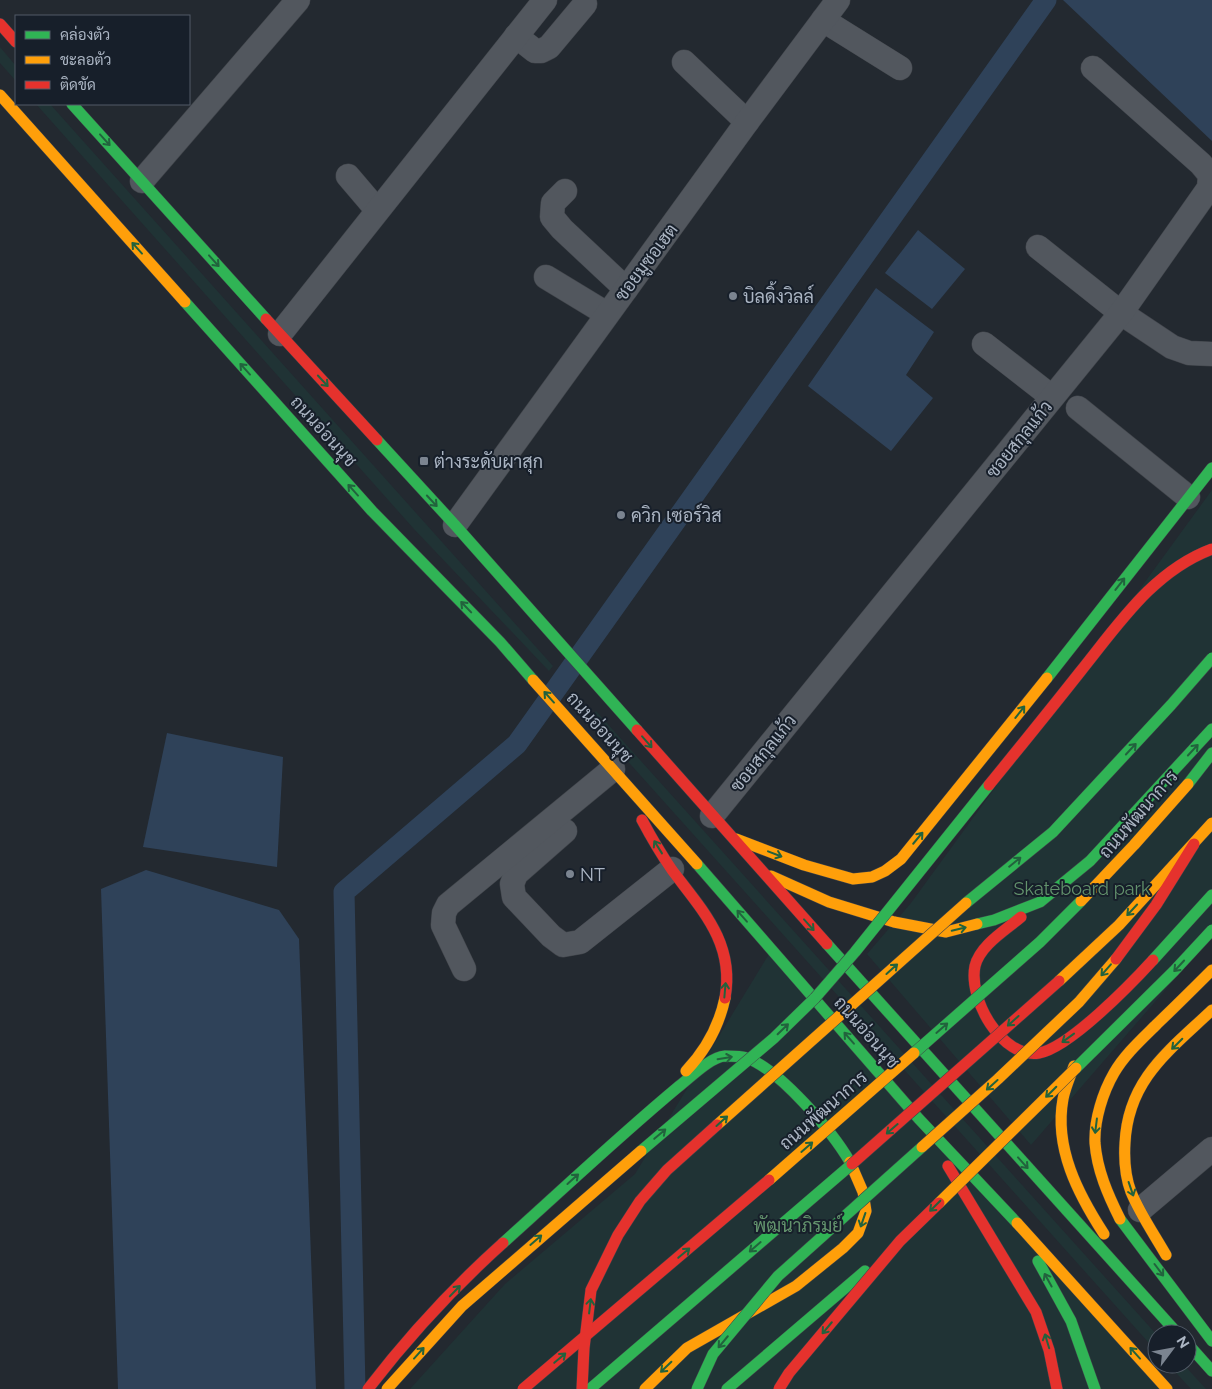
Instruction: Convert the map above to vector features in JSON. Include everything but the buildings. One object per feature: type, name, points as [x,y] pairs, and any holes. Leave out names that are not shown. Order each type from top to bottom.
[{"type":"main road","points":[[0,24],[15,41]]},
{"type":"main road","name":"ถนนอ่อนนุช","points":[[0,95],[372,511],[500,642],[919,1119],[1041,1248],[1167,1389]]},
{"type":"main road","name":"ถนนอ่อนนุช","points":[[73,105],[455,526],[952,1085],[1171,1324]]},
{"type":"main road","points":[[730,836],[804,865],[853,879],[872,877],[885,871],[900,859],[956,793],[1212,468]]},
{"type":"main road","points":[[387,1389],[462,1306],[774,1038],[815,998],[855,952],[1138,600],[1155,582],[1184,562],[1212,549]]},
{"type":"main road","points":[[582,1389],[584,1348],[592,1290],[618,1235],[640,1201],[667,1170],[972,898],[1053,832],[1171,706],[1212,658]]},
{"type":"main road","points":[[1212,729],[1090,861],[989,944],[975,966],[975,985],[981,1004],[994,1030],[1008,1045],[1022,1053],[1039,1054],[1064,1042],[1106,1008],[1158,955],[1212,895]]},
{"type":"main road","name":"ถนนพัฒนาการ","points":[[522,1389],[743,1203],[1040,942],[1132,850],[1212,754]]},
{"type":"main road","points":[[615,771],[646,828],[672,869],[699,903],[720,942],[726,965],[726,990],[723,1011],[710,1039],[696,1062],[643,1116]]},
{"type":"main road","points":[[590,1389],[897,1125],[1061,980],[1119,925],[1212,823]]},
{"type":"main road","points":[[697,1389],[713,1354],[778,1276],[991,1086],[1079,1002],[1119,956],[1151,912],[1194,844]]},
{"type":"main road","points":[[763,873],[828,902],[894,922],[946,932],[994,920],[1040,902]]},
{"type":"main road","points":[[727,1389],[900,1241],[1167,978],[1212,930]]},
{"type":"main road","points":[[1212,970],[1130,1051],[1114,1073],[1103,1098],[1096,1121],[1095,1134],[1098,1161],[1107,1193],[1120,1218],[1212,1341]]},
{"type":"main road","points":[[1106,1008],[1075,1064],[1062,1102],[1061,1134],[1066,1156],[1088,1211],[1109,1242],[1172,1324]]},
{"type":"main road","points":[[1174,1268],[1130,1190],[1125,1169],[1124,1150],[1131,1108],[1149,1072],[1212,1010]]},
{"type":"main road","points":[[368,1389],[397,1351],[486,1258],[643,1116],[707,1064],[723,1056],[746,1057],[764,1066],[795,1093],[825,1126],[848,1160],[863,1192],[866,1211],[858,1233],[843,1248],[796,1286],[687,1348],[644,1389]]},
{"type":"main road","points":[[919,1119],[1036,1312],[1054,1365],[1057,1389]]},
{"type":"main road","points":[[983,1187],[1034,1255],[1071,1321],[1095,1389]]},
{"type":"main road","points":[[779,1389],[789,1373],[900,1241]]},
{"type":"main road","points":[[1183,1284],[1212,1334]]},
{"type":"main road","points":[[1197,1354],[1212,1371]]},
{"type":"street","points":[[142,181],[298,0]]},
{"type":"street","points":[[280,334],[545,0]]},
{"type":"street","name":"ซอยมูซอเฮต","points":[[455,526],[607,314],[838,0]]},
{"type":"street","points":[[516,36],[535,52],[542,51],[549,47],[585,4]]},
{"type":"street","points":[[823,20],[900,68]]},
{"type":"street","points":[[684,62],[747,122]]},
{"type":"street","name":"ซอยสกุลแก้ว","points":[[712,816],[1121,313],[1209,188],[1210,176],[1201,164],[1093,68]]},
{"type":"street","points":[[348,176],[377,210]]},
{"type":"street","points":[[565,191],[553,203],[552,216],[562,229],[626,289]]},
{"type":"street","points":[[1038,247],[1121,313],[1172,346],[1189,353],[1212,354]]},
{"type":"street","points":[[546,277],[607,314]]},
{"type":"street","points":[[984,344],[1052,397]]},
{"type":"street","points":[[1078,408],[1188,497]]},
{"type":"street","points":[[464,969],[443,925],[444,913],[448,905],[615,771]]},
{"type":"street","points":[[565,831],[516,874],[512,884],[514,897],[562,945],[580,942],[672,869]]},
{"type":"street","points":[[1140,1210],[1212,1149]]},
{"type":"green space","points":[[0,47],[15,65],[15,80],[0,63]]},
{"type":"green space","points":[[37,105],[51,105],[553,666],[549,671],[414,529]]},
{"type":"green space","name":"Skateboard park","points":[[1212,490],[1212,936],[1031,1145],[867,954],[911,903]]},
{"type":"green space","points":[[596,711],[1147,1324],[1147,1341],[589,718]]},
{"type":"green space","name":"พัฒนาภิรมย์","points":[[772,949],[1147,1367],[1147,1374],[1154,1374],[1167,1389],[410,1389],[505,1284],[635,1174]]},
{"type":"green space","points":[[1177,1374],[1192,1374],[1206,1389],[1191,1389]]},
{"type":"water","points":[[1063,0],[1212,0],[1212,141]]},
{"type":"water","points":[[918,230],[965,269],[932,309],[885,273]]},
{"type":"water","points":[[876,288],[934,332],[906,375],[933,398],[891,451],[808,386]]},
{"type":"water","points":[[167,733],[283,757],[277,867],[143,847]]},
{"type":"water","points":[[146,870],[279,910],[299,939],[316,1389],[118,1389],[101,889]]},
{"type":"waterway","points":[[355,1389],[344,892],[517,744],[1046,0]]},
{"type":"traffic: fast","points":[[73,105],[266,319]]},
{"type":"traffic: fast","points":[[185,302],[372,511],[500,642],[533,680]]},
{"type":"traffic: fast","points":[[377,440],[637,730]]},
{"type":"traffic: fast","points":[[1047,678],[1212,468]]},
{"type":"traffic: fast","points":[[966,903],[1053,832],[1212,658]]},
{"type":"traffic: fast","points":[[977,924],[994,920],[1040,902],[1090,861],[1212,729]]},
{"type":"traffic: fast","points":[[1188,784],[1212,753]]},
{"type":"traffic: fast","points":[[641,1151],[774,1038],[815,998],[855,952],[989,785]]},
{"type":"traffic: fast","points":[[697,864],[919,1119],[1017,1223]]},
{"type":"traffic: fast","points":[[1153,960],[1212,895]]},
{"type":"traffic: fast","points":[[914,1053],[1040,942],[1081,901]]},
{"type":"traffic: fast","points":[[1076,1068],[1174,971],[1212,930]]},
{"type":"traffic: fast","points":[[827,944],[1169,1324]]},
{"type":"traffic: fast","points":[[503,1243],[700,1068],[719,1057],[747,1058],[774,1075],[818,1119],[850,1162]]},
{"type":"traffic: fast","points":[[697,1389],[713,1354],[778,1276],[922,1147]]},
{"type":"traffic: fast","points":[[590,1389],[852,1164]]},
{"type":"traffic: fast","points":[[1120,1219],[1212,1341]]},
{"type":"traffic: fast","points":[[1038,1261],[1071,1321],[1095,1389]]},
{"type":"traffic: fast","points":[[727,1389],[865,1271]]},
{"type":"traffic: fast","points":[[1197,1354],[1212,1371]]},
{"type":"traffic: slow","points":[[0,95],[185,302]]},
{"type":"traffic: slow","points":[[736,839],[804,865],[853,879],[872,877],[885,871],[901,859],[1047,678]]},
{"type":"traffic: slow","points":[[533,680],[697,864]]},
{"type":"traffic: slow","points":[[1081,901],[1188,784]]},
{"type":"traffic: slow","points":[[1059,981],[1119,925],[1212,823]]},
{"type":"traffic: slow","points":[[771,876],[829,902],[894,922],[946,932],[977,924]]},
{"type":"traffic: slow","points":[[717,1125],[966,903]]},
{"type":"traffic: slow","points":[[922,1147],[998,1079],[1079,1002],[1116,959]]},
{"type":"traffic: slow","points":[[1120,1219],[1104,1182],[1096,1153],[1096,1125],[1103,1097],[1114,1073],[1128,1053],[1212,970]]},
{"type":"traffic: slow","points":[[686,1071],[710,1037],[719,1018],[725,998]]},
{"type":"traffic: slow","points":[[1166,1255],[1139,1208],[1129,1186],[1125,1155],[1128,1121],[1134,1101],[1143,1083],[1154,1068],[1212,1010]]},
{"type":"traffic: slow","points":[[769,1180],[914,1053]]},
{"type":"traffic: slow","points":[[1074,1066],[1066,1087],[1061,1117],[1065,1153],[1077,1187],[1104,1234]]},
{"type":"traffic: slow","points":[[939,1203],[1076,1068]]},
{"type":"traffic: slow","points":[[387,1389],[462,1306],[641,1151]]},
{"type":"traffic: slow","points":[[645,1389],[687,1348],[796,1286],[843,1248],[858,1233],[866,1211],[863,1192],[850,1162]]},
{"type":"traffic: slow","points":[[1017,1223],[1167,1389]]},
{"type":"traffic: jam","points":[[0,24],[15,41]]},
{"type":"traffic: jam","points":[[266,319],[377,440]]},
{"type":"traffic: jam","points":[[989,785],[1138,601],[1172,571],[1212,549]]},
{"type":"traffic: jam","points":[[637,730],[827,944]]},
{"type":"traffic: jam","points":[[642,820],[668,864],[714,928],[725,960],[727,978],[725,998]]},
{"type":"traffic: jam","points":[[1116,959],[1156,905],[1194,844]]},
{"type":"traffic: jam","points":[[1021,917],[982,951],[975,966],[974,979],[982,1010],[990,1024],[1012,1047],[1025,1052],[1039,1053],[1052,1049],[1066,1040],[1099,1014],[1153,960]]},
{"type":"traffic: jam","points":[[852,1164],[1059,981]]},
{"type":"traffic: jam","points":[[582,1389],[584,1348],[591,1290],[618,1235],[640,1201],[667,1170],[717,1125]]},
{"type":"traffic: jam","points":[[948,1166],[1036,1312],[1049,1350],[1057,1389]]},
{"type":"traffic: jam","points":[[523,1389],[769,1180]]},
{"type":"traffic: jam","points":[[779,1389],[789,1373],[900,1241],[939,1203]]},
{"type":"traffic: jam","points":[[368,1389],[432,1313],[503,1243]]},
{"type":"place","name":"บิลดิ้งวิลล์","points":[[733,296]]},
{"type":"place","name":"ต่างระดับผาสุก","points":[[424,461]]},
{"type":"place","name":"ควิก เซอร์วิส","points":[[621,515]]},
{"type":"place","name":"NT","points":[[570,874]]}]
